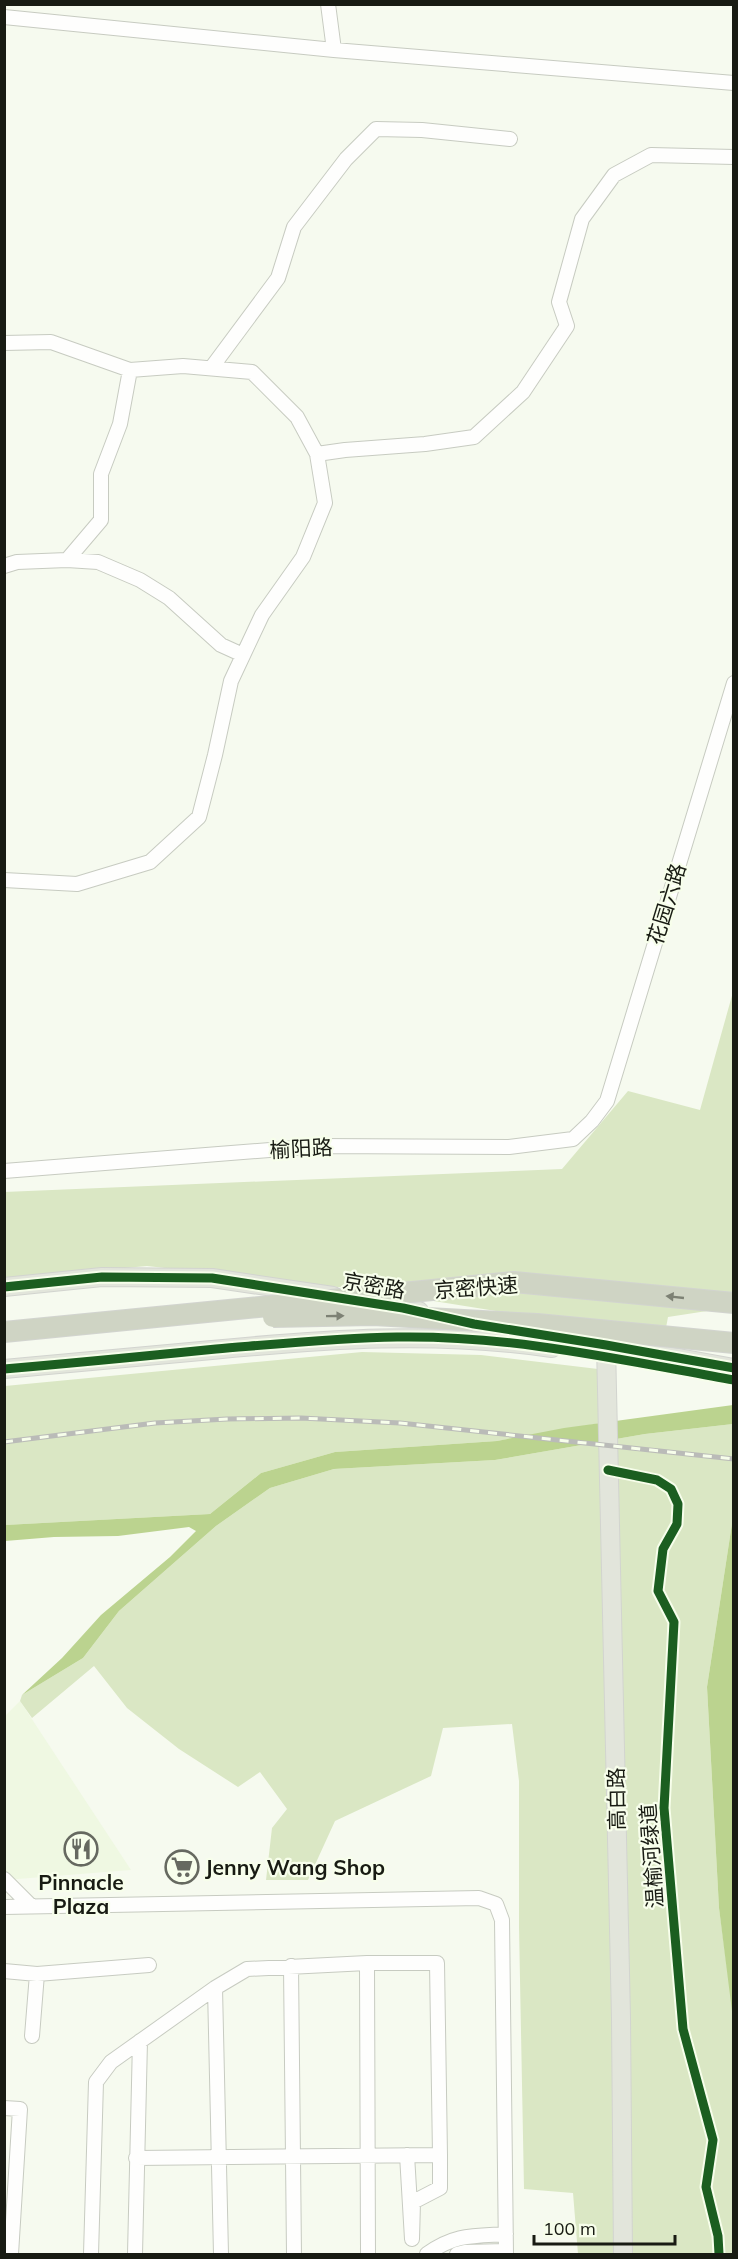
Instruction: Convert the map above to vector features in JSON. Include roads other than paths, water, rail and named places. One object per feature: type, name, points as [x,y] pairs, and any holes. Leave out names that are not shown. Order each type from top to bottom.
[{"type":"highway","name":"京密快速","points":[[4,1332],[514,1282],[734,1303]]},
{"type":"highway","name":"京密快速","points":[[4,1337],[39,1332],[220,1318],[373,1315],[537,1324],[734,1343]]},
{"type":"main road","name":"京密路","points":[[4,1287],[102,1277],[212,1278],[403,1308],[714,1371],[734,1380]]},
{"type":"main road","name":"京密路","points":[[4,1369],[311,1341],[399,1337],[606,1350]]},
{"type":"main road","name":"高白路","points":[[606,1350],[623,2254]]},
{"type":"main road","name":"京密路","points":[[714,1371],[734,1368]]},
{"type":"street","points":[[328,4],[334,50]]},
{"type":"street","points":[[4,17],[334,50],[734,83]]},
{"type":"street","points":[[212,367],[278,278],[294,227],[346,159],[376,129],[422,130],[510,139]]},
{"type":"street","points":[[318,454],[474,437],[523,392],[567,326],[559,302],[582,219],[614,175],[651,155],[734,157]]},
{"type":"street","points":[[4,343],[51,342],[130,370],[183,366],[252,372],[297,417],[318,454],[325,503],[303,557],[262,615],[231,681],[199,817],[150,862],[77,884],[4,880]]},
{"type":"street","points":[[67,560],[100,520],[101,474],[120,424],[130,370]]},
{"type":"street","points":[[4,566],[17,562],[67,560],[98,562],[140,580],[168,598],[221,645],[243,655]]},
{"type":"street","name":"花园六路","points":[[592,1121],[607,1101],[734,683]]},
{"type":"street","name":"榆阳路","points":[[4,1171],[320,1146],[509,1147],[573,1138],[592,1121]]},
{"type":"street","points":[[4,1879],[31,1906]]},
{"type":"street","points":[[4,1907],[479,1898],[496,1904],[502,1920],[506,2253],[465,2252],[457,2254]]},
{"type":"street","points":[[367,1963],[368,2254]]},
{"type":"street","points":[[91,2254],[96,2082],[111,2062],[214,1988],[247,1969],[367,1963],[437,1963],[441,2188],[413,2202],[412,2239],[407,2155]]},
{"type":"street","points":[[4,1971],[37,1974],[148,1965]]},
{"type":"street","points":[[291,1966],[294,2254]]},
{"type":"street","points":[[32,2036],[37,1974]]},
{"type":"street","points":[[214,1988],[221,2254]]},
{"type":"street","points":[[135,2254],[140,2041]]},
{"type":"street","points":[[4,2108],[20,2109],[11,2254]]},
{"type":"street","points":[[136,2158],[440,2155]]},
{"type":"street","points":[[427,2254],[463,2236],[506,2234]]},
{"type":"railway","points":[[4,1442],[155,1423],[301,1418],[400,1423],[734,1459]]},
{"type":"place","name":"Pinnacle Plaza","points":[[81,1849]]},
{"type":"place","name":"Jenny Wang Shop","points":[[182,1867]]}]
